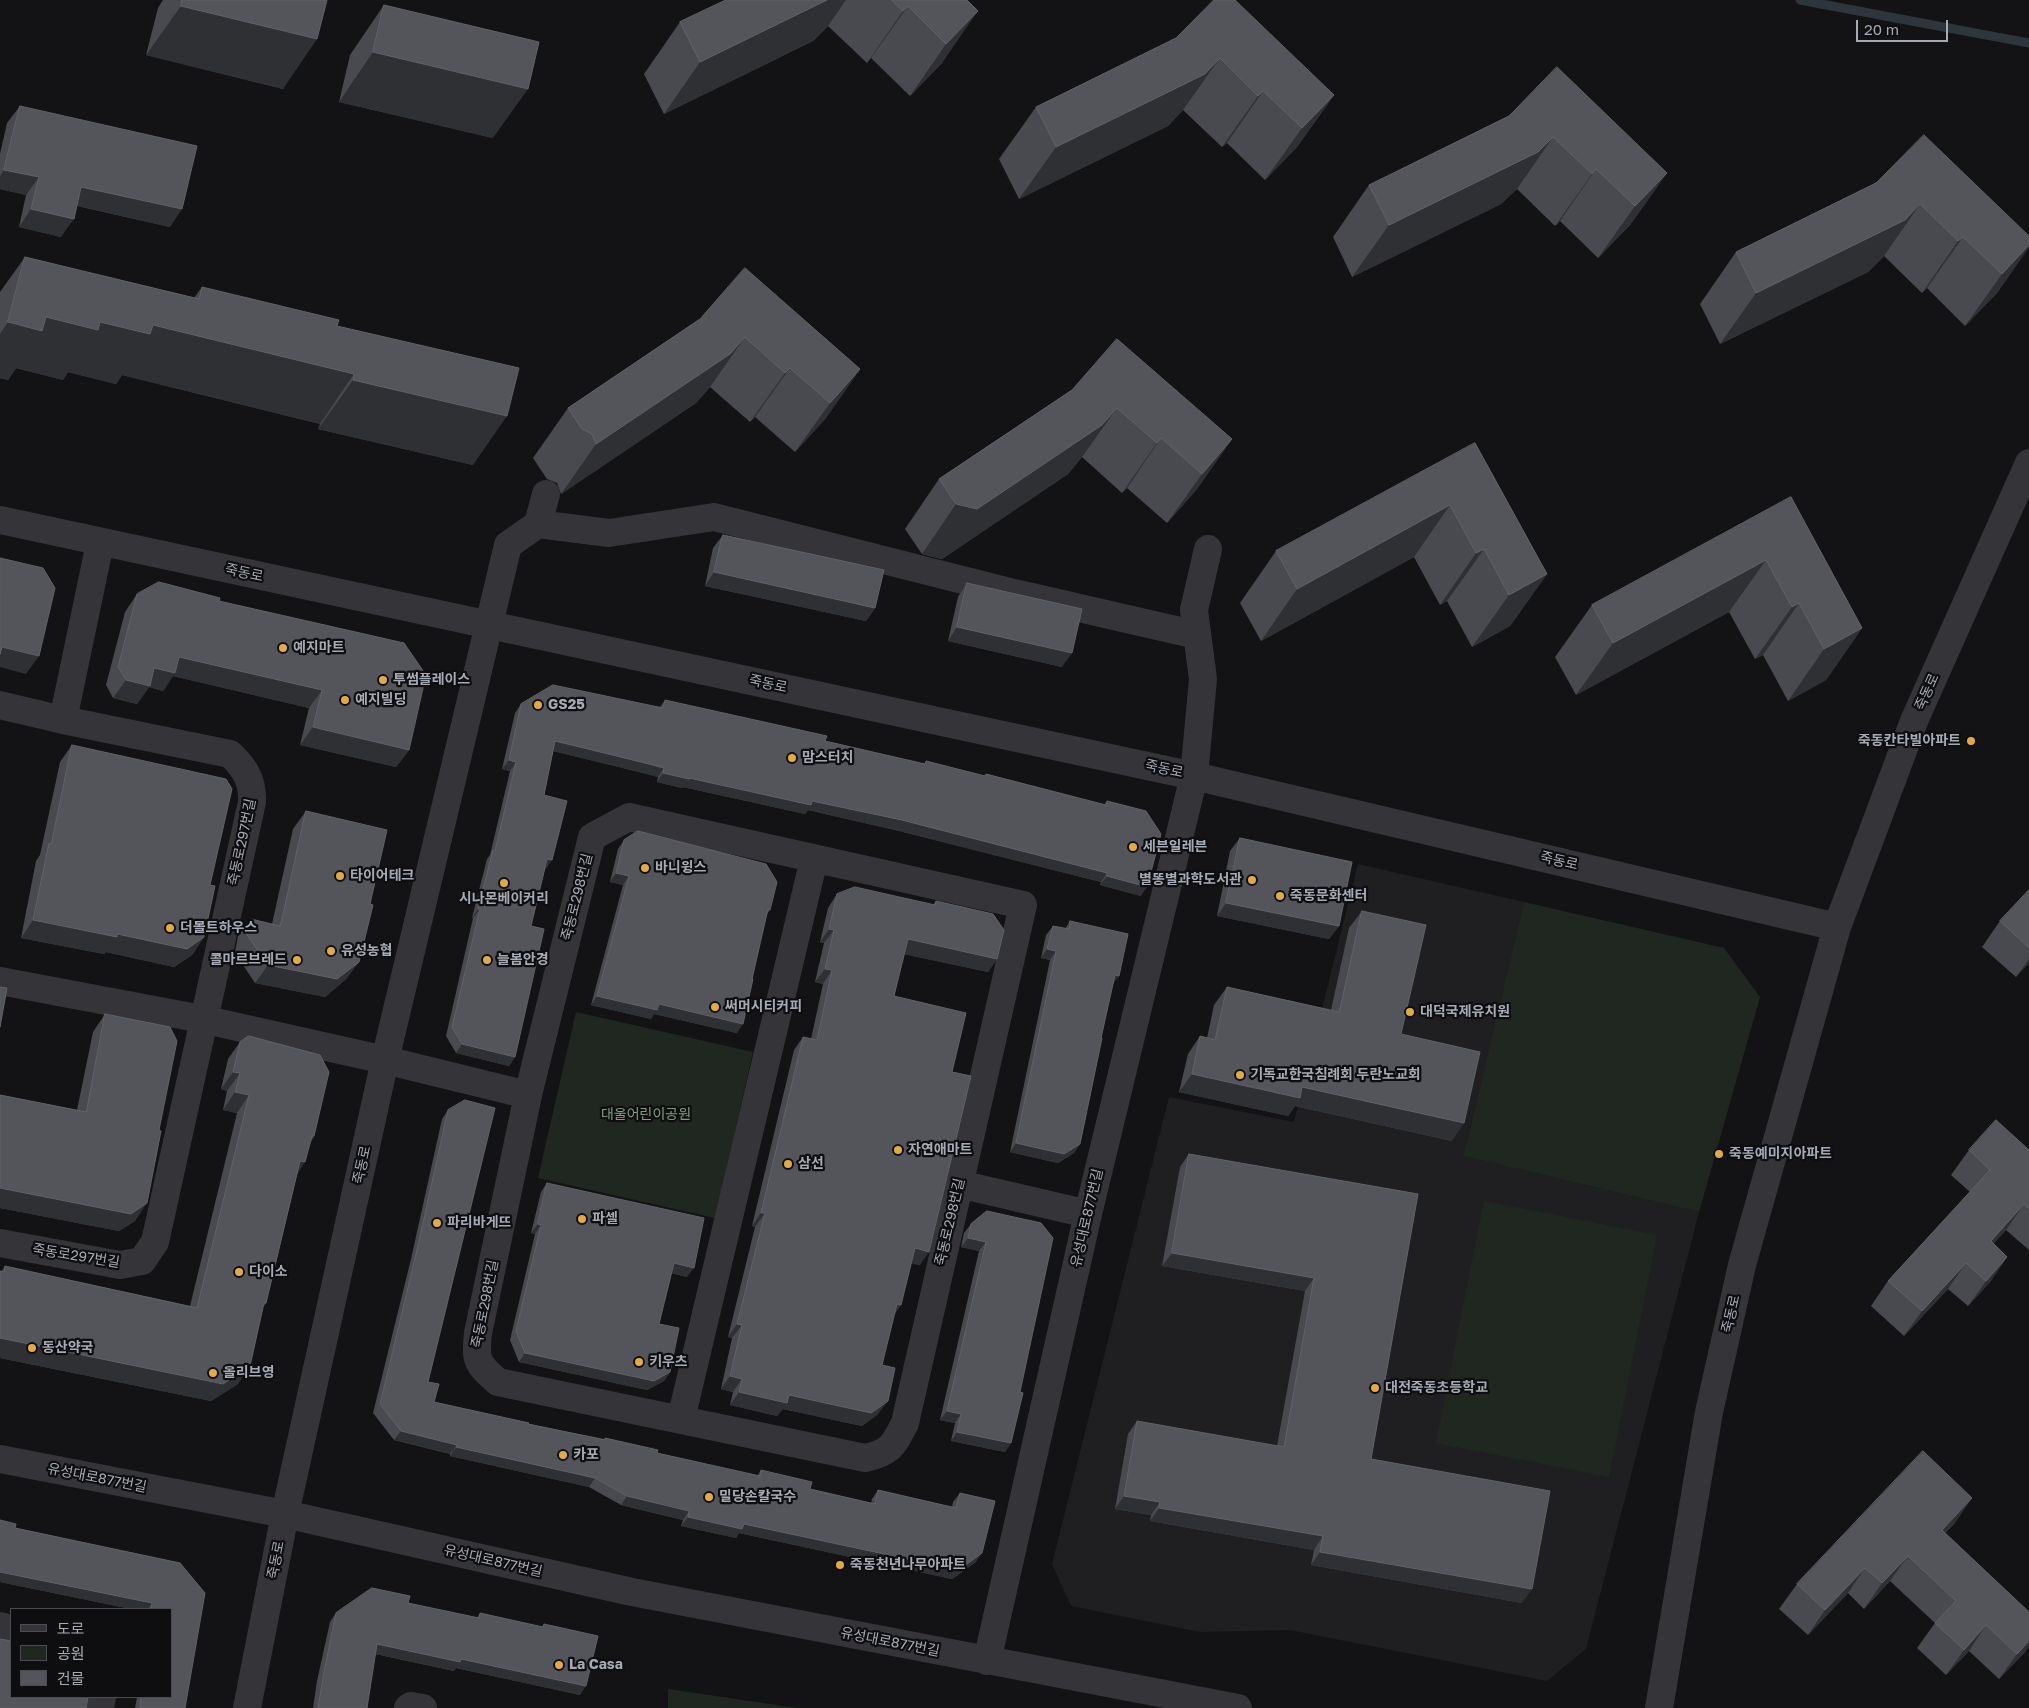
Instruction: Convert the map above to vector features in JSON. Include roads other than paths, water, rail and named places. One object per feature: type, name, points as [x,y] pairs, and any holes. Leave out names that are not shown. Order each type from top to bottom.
[{"type":"street","name":"죽동로","points":[[1659,1708],[1709,1412],[1738,1284],[1837,927],[1914,721],[2029,463]]},
{"type":"street","points":[[489,624],[508,545],[538,524],[546,494]]},
{"type":"street","points":[[538,524],[609,533],[714,517],[1014,593],[1198,635]]},
{"type":"street","name":"죽동로","points":[[0,520],[100,543],[489,624],[1194,776],[1837,927]]},
{"type":"street","points":[[63,720],[100,543]]},
{"type":"street","name":"유성대로877번길","points":[[987,1661],[1088,1214],[1194,776],[1203,679],[1194,610],[1208,549]]},
{"type":"street","name":"죽동로","points":[[247,1708],[285,1514],[385,1060],[489,624]]},
{"type":"street","name":"죽동로297번길","points":[[0,705],[63,720],[230,754],[241,764],[252,789],[252,802],[202,1019],[155,1242],[142,1260],[120,1265],[0,1243]]},
{"type":"street","name":"죽동로298번길","points":[[629,817],[1023,904],[905,1423],[893,1446],[877,1455],[864,1458],[498,1382],[483,1370],[476,1355],[478,1333],[528,1095],[592,837],[629,817]]},
{"type":"street","points":[[681,1419],[814,859]]},
{"type":"street","points":[[0,981],[202,1019],[385,1060],[528,1095]]},
{"type":"street","points":[[959,1184],[1088,1214]]},
{"type":"street","name":"유성대로877번길","points":[[0,1459],[285,1514],[632,1592],[1238,1708]]},
{"type":"street","points":[[408,1708],[411,1706],[423,1708]]},
{"type":"waterway","points":[[1800,0],[2029,43]]},
{"type":"place","name":"예지마트","points":[[283,648]]},
{"type":"place","name":"투썸플레이스","points":[[383,680]]},
{"type":"place","name":"예지빌딩","points":[[345,700]]},
{"type":"place","name":"GS25","points":[[538,705]]},
{"type":"place","name":"죽동칸타빌아파트","points":[[1971,741]]},
{"type":"place","name":"맘스터치","points":[[792,758]]},
{"type":"place","name":"세븐일레븐","points":[[1133,847]]},
{"type":"place","name":"바니윙스","points":[[645,868]]},
{"type":"place","name":"타이어테크","points":[[340,876]]},
{"type":"place","name":"별똥별과학도서관","points":[[1252,880]]},
{"type":"place","name":"시나몬베이커리","points":[[504,883]]},
{"type":"place","name":"죽동문화센터","points":[[1280,896]]},
{"type":"place","name":"더몰트하우스","points":[[170,928]]},
{"type":"place","name":"유성농협","points":[[331,951]]},
{"type":"place","name":"콜마르브레드","points":[[297,960]]},
{"type":"place","name":"늘봄안경","points":[[487,960]]},
{"type":"place","name":"써머시티커피","points":[[715,1007]]},
{"type":"place","name":"대덕국제유치원","points":[[1410,1012]]},
{"type":"place","name":"기독교한국침례회 두란노교회","points":[[1240,1075]]},
{"type":"place","name":"자연애마트","points":[[898,1150]]},
{"type":"place","name":"죽동예미지아파트","points":[[1719,1154]]},
{"type":"place","name":"삼선","points":[[788,1164]]},
{"type":"place","name":"파셀","points":[[582,1219]]},
{"type":"place","name":"파리바게뜨","points":[[437,1223]]},
{"type":"place","name":"다이소","points":[[239,1272]]},
{"type":"place","name":"동산약국","points":[[32,1348]]},
{"type":"place","name":"키우츠","points":[[639,1362]]},
{"type":"place","name":"올리브영","points":[[213,1373]]},
{"type":"place","name":"대전죽동초등학교","points":[[1375,1388]]},
{"type":"place","name":"카포","points":[[563,1455]]},
{"type":"place","name":"밀당손칼국수","points":[[709,1497]]},
{"type":"place","name":"죽동천년나무아파트","points":[[840,1565]]},
{"type":"place","name":"La Casa","points":[[559,1665]]},
{"type":"park label","name":"대울어린이공원","points":[[646,1115]]}]
